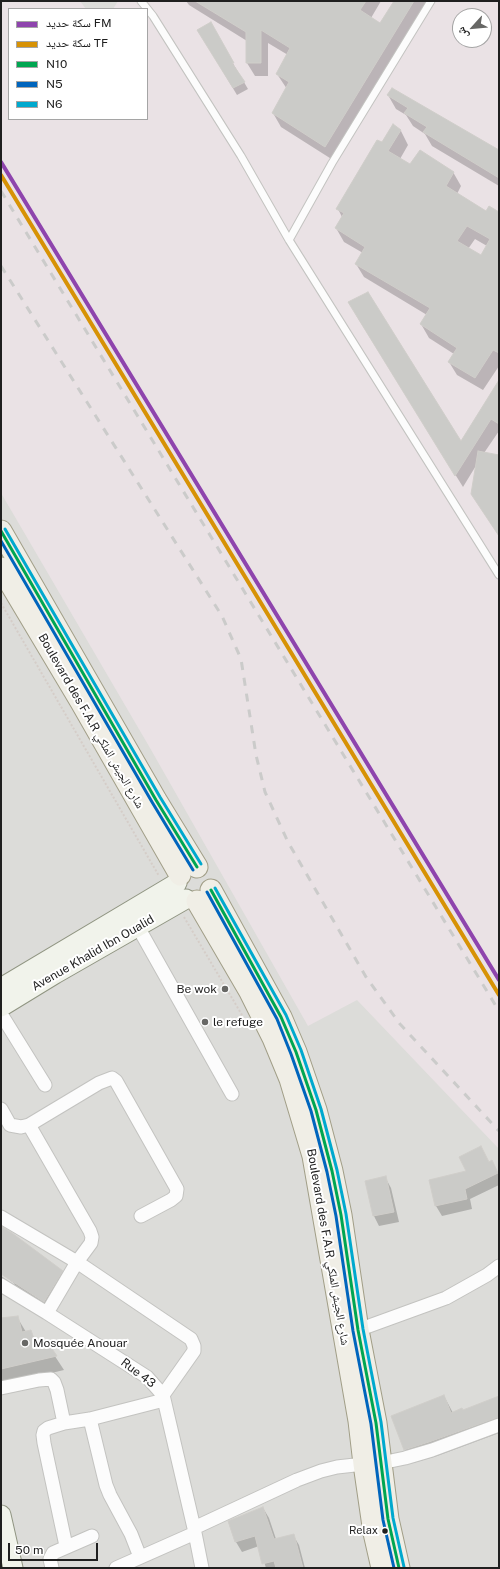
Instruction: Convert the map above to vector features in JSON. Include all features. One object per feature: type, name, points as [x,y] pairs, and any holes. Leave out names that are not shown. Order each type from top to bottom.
[{"type":"main road","name":"Boulevard des F.A.R شارع الجيش الملكي","points":[[1,531],[156,800],[186,889],[281,1017],[296,1052],[316,1110],[341,1215],[358,1330],[376,1423],[372,1464],[374,1533],[382,1568]]},
{"type":"main road","name":"Boulevard des F.A.R شارع الجيش الملكي","points":[[1,568],[81,702],[186,889],[250,992],[273,1038],[290,1079],[313,1156],[322,1200],[359,1421],[388,1519],[399,1568]]},
{"type":"main road","name":"Avenue Khalid Ibn Oualid","points":[[1,1007],[54,974],[138,927],[186,889]]},
{"type":"main road","name":"Avenue Khalid Ibn Oualid","points":[[1,988],[186,889]]},
{"type":"main road","points":[[1,1515],[11,1568]]},
{"type":"street","points":[[138,927],[232,1094]]},
{"type":"street","points":[[1,1014],[45,1085]]},
{"type":"street","points":[[1,1109],[10,1125],[21,1127],[29,1125],[98,1084],[112,1078],[116,1081],[177,1189],[176,1196],[171,1200],[140,1216]]},
{"type":"street","points":[[29,1125],[92,1237],[91,1242],[77,1262],[47,1313]]},
{"type":"street","points":[[1,1217],[77,1262],[187,1336],[193,1342],[194,1346],[192,1353],[163,1397],[90,1419],[64,1423],[48,1428],[44,1431],[43,1435],[66,1546]]},
{"type":"street","points":[[358,1330],[446,1298],[487,1275],[499,1266]]},
{"type":"street","name":"Rue 43","points":[[1,1285],[147,1377],[163,1397],[195,1530],[202,1568]]},
{"type":"street","points":[[1,1388],[51,1379],[57,1390],[64,1423]]},
{"type":"street","points":[[90,1419],[106,1485],[131,1534],[140,1557]]},
{"type":"street","points":[[116,1568],[297,1480],[321,1471],[337,1466],[372,1464],[405,1458],[432,1450],[499,1425]]},
{"type":"street","points":[[52,1568],[51,1555],[55,1551],[92,1536]]},
{"type":"lane","points":[[289,240],[332,163],[431,1]]},
{"type":"lane","points":[[148,10],[241,156],[289,240],[499,575]]},
{"type":"path","points":[[1,604],[186,889],[245,1020]]},
{"type":"shaded area","points":[[1,1],[499,1],[499,1568],[1,1568]]},
{"type":"shaded area","points":[[1,1],[80,1],[85,8],[8,8],[8,120],[148,120],[148,8],[114,8],[118,1],[499,1],[499,1149],[357,1000],[308,1026],[150,748],[1,493]]},
{"type":"building","points":[[195,1],[366,1],[360,10],[380,23],[394,1],[414,1],[325,147],[272,113],[289,82],[276,74],[290,48],[261,30],[261,63],[246,63],[246,32]]},
{"type":"building","points":[[211,22],[234,63],[232,63],[245,82],[233,88],[197,30]]},
{"type":"building","points":[[392,88],[499,150],[499,178],[423,132],[427,127],[404,113],[408,108],[387,95]]},
{"type":"building","points":[[393,124],[401,130],[388,151],[410,164],[420,150],[454,172],[446,186],[486,211],[489,206],[499,212],[499,353],[493,350],[475,378],[448,362],[457,348],[420,324],[430,308],[355,264],[365,247],[335,228],[344,213],[336,209],[377,140],[382,142]],"holes":[[[467,226],[490,239],[481,255],[457,241]]]},
{"type":"building","points":[[368,292],[461,441],[499,380],[499,424],[491,419],[455,476],[348,302]]},
{"type":"building","points":[[478,451],[499,455],[499,536],[471,494]]},
{"type":"building","points":[[481,1146],[489,1162],[492,1160],[498,1173],[465,1189],[467,1199],[435,1206],[429,1180],[466,1171],[459,1157]]},
{"type":"building","points":[[386,1176],[394,1212],[373,1216],[365,1181]]},
{"type":"building","points":[[1,1226],[63,1271],[44,1302],[1,1274]]},
{"type":"building","name":"Mosquée Anouar","points":[[18,1316],[22,1332],[31,1330],[35,1342],[46,1340],[57,1356],[1,1369],[1,1318]]},
{"type":"building","points":[[444,1395],[451,1413],[499,1396],[499,1417],[404,1450],[391,1416]]},
{"type":"building","points":[[263,1507],[274,1539],[294,1534],[303,1568],[276,1568],[274,1561],[262,1564],[255,1536],[235,1542],[228,1521]]},
{"type":"railway","points":[[1,191],[499,1011]]},
{"type":"railway","points":[[1,266],[222,616],[241,659],[256,755],[265,792],[288,842],[366,977],[400,1024],[499,1131]]},
{"type":"rail line","name":"FM","points":[[1,162],[499,980]]},
{"type":"rail line","name":"TF","points":[[1,175],[499,995]]},
{"type":"transit line","name":"N6","points":[[5,529],[160,797],[201,864]]},
{"type":"transit line","name":"N10","points":[[1,531],[156,800],[197,867]]},
{"type":"transit line","name":"N5","points":[[1,541],[193,870]]},
{"type":"transit line","name":"N6","points":[[215,888],[286,1015],[301,1050],[321,1109],[337,1170],[346,1214],[363,1329],[381,1422],[393,1518],[404,1567]]},
{"type":"transit line","name":"N10","points":[[211,890],[281,1017],[296,1052],[316,1110],[332,1171],[341,1215],[358,1330],[376,1423],[388,1519],[399,1568]]},
{"type":"transit line","name":"N5","points":[[207,892],[277,1019],[311,1111],[327,1172],[336,1216],[353,1331],[371,1424],[383,1520],[394,1568]]},
{"type":"place","name":"Be wok","points":[[225,989]]},
{"type":"place","name":"le refuge","points":[[205,1022]]},
{"type":"place","name":"Mosquée Anouar","points":[[25,1343]]},
{"type":"place","name":"Relax","points":[[385,1531]]}]
